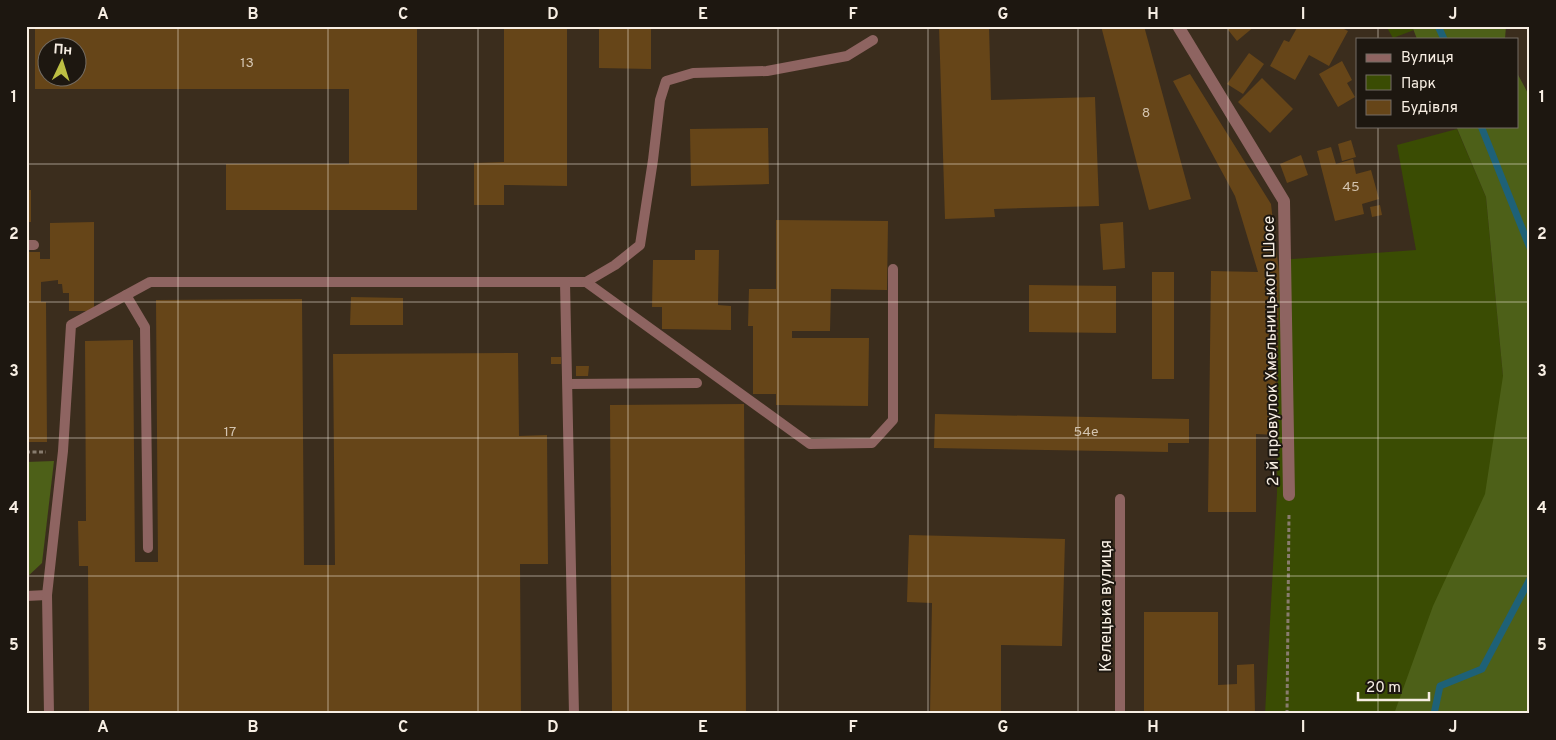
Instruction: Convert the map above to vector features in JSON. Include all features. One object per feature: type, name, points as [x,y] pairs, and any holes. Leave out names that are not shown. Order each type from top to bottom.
[{"type":"street","name":"2-й провулок Хмельницького Шосе","points":[[1178,26],[1284,201],[1289,495]]},
{"type":"lane","points":[[49,714],[47,595],[63,451],[71,325],[150,282],[586,282],[615,265],[640,244],[660,100],[666,80],[694,73],[767,71],[838,58],[847,56],[874,40]]},
{"type":"lane","points":[[586,282],[810,444],[872,443],[892,420],[893,268]]},
{"type":"lane","points":[[565,282],[574,714]]},
{"type":"lane","points":[[126,295],[144,327],[148,548]]},
{"type":"lane","points":[[568,384],[697,382]]},
{"type":"lane","name":"Келецька вулиця","points":[[1120,499],[1120,714]]},
{"type":"lane","points":[[26,596],[47,595]]},
{"type":"path","points":[[1287,714],[1289,495]]},
{"type":"green space","points":[[1386,26],[1412,26],[1414,30],[1393,38]]},
{"type":"green space","points":[[1412,26],[1506,26],[1505,38],[1417,38]]},
{"type":"green space","points":[[1518,75],[1530,97],[1530,714],[1394,714],[1433,606],[1485,494],[1503,376],[1486,197],[1457,128],[1518,128]]},
{"type":"green space","points":[[1457,129],[1486,197],[1503,376],[1530,714],[1265,714],[1277,493],[1279,260],[1416,250],[1397,145]]},
{"type":"green space","points":[[54,461],[42,563],[26,578],[26,462]]},
{"type":"building","points":[[35,26],[417,26],[417,210],[226,210],[226,164],[349,164],[349,89],[35,89]]},
{"type":"building","points":[[504,26],[567,26],[567,186],[504,185],[504,205],[474,205],[474,163],[504,162]]},
{"type":"building","points":[[599,26],[651,26],[651,69],[599,68]]},
{"type":"building","points":[[939,26],[989,26],[991,100],[1095,97],[1099,206],[994,209],[995,217],[945,219]]},
{"type":"building","points":[[1101,26],[1144,26],[1191,199],[1149,210]]},
{"type":"building","points":[[1225,26],[1255,26],[1237,41]]},
{"type":"building","points":[[1298,26],[1338,26],[1348,31],[1329,66],[1309,55],[1295,80],[1270,66],[1284,40],[1289,42]]},
{"type":"building","points":[[1249,53],[1264,64],[1243,94],[1227,84]]},
{"type":"building","points":[[1342,61],[1352,80],[1347,83],[1355,97],[1338,107],[1319,74]]},
{"type":"building","points":[[1190,74],[1271,204],[1279,272],[1277,435],[1256,434],[1256,512],[1208,512],[1211,271],[1258,272],[1235,196],[1173,81]]},
{"type":"building","points":[[1262,78],[1293,109],[1270,133],[1238,102]]},
{"type":"building","points":[[768,128],[769,184],[691,186],[690,129]]},
{"type":"building","points":[[1351,140],[1356,157],[1342,161],[1338,144]]},
{"type":"building","points":[[1331,147],[1336,164],[1353,159],[1356,174],[1371,170],[1379,199],[1362,204],[1364,214],[1335,221],[1317,151]]},
{"type":"building","points":[[1301,155],[1308,175],[1287,183],[1280,164]]},
{"type":"building","points":[[26,190],[31,190],[31,222],[26,222]]},
{"type":"building","points":[[1380,205],[1382,215],[1372,217],[1370,207]]},
{"type":"building","points":[[776,220],[888,221],[887,290],[831,289],[830,331],[792,331],[792,338],[869,338],[868,406],[776,405],[776,394],[753,394],[753,326],[748,326],[749,289],[776,289]]},
{"type":"building","points":[[94,222],[94,311],[69,311],[69,293],[63,293],[62,284],[58,284],[58,280],[41,282],[41,302],[46,302],[47,442],[26,442],[26,252],[40,252],[40,259],[50,259],[50,223]]},
{"type":"building","points":[[1123,222],[1125,268],[1103,270],[1100,224]]},
{"type":"building","points":[[695,250],[719,250],[718,305],[731,306],[731,330],[662,329],[662,307],[652,307],[653,260],[695,260]]},
{"type":"building","points":[[1152,272],[1174,272],[1174,379],[1152,379]]},
{"type":"building","points":[[1029,285],[1116,286],[1116,333],[1029,332]]},
{"type":"building","points":[[351,297],[403,298],[403,325],[350,325]]},
{"type":"building","points":[[302,299],[304,565],[335,565],[333,354],[518,353],[519,436],[547,435],[548,564],[520,564],[521,714],[89,714],[88,566],[79,566],[78,521],[86,521],[85,341],[133,340],[135,562],[158,562],[156,300]]},
{"type":"building","points":[[551,357],[561,357],[561,364],[551,364]]},
{"type":"building","points":[[576,366],[589,366],[588,376],[576,376]]},
{"type":"building","points":[[744,404],[746,714],[612,714],[610,405]]},
{"type":"building","points":[[935,414],[1189,419],[1189,443],[1168,443],[1168,452],[934,448]]},
{"type":"building","points":[[909,535],[1065,539],[1062,646],[1001,645],[1001,714],[930,714],[932,603],[907,602]]},
{"type":"building","points":[[1144,612],[1218,612],[1218,685],[1237,684],[1237,665],[1254,664],[1255,714],[1144,714]]},
{"type":"waterway","points":[[1438,26],[1444,38]]},
{"type":"waterway","points":[[1482,128],[1530,248]]},
{"type":"waterway","points":[[1434,714],[1440,686],[1482,669],[1530,579]]}]
